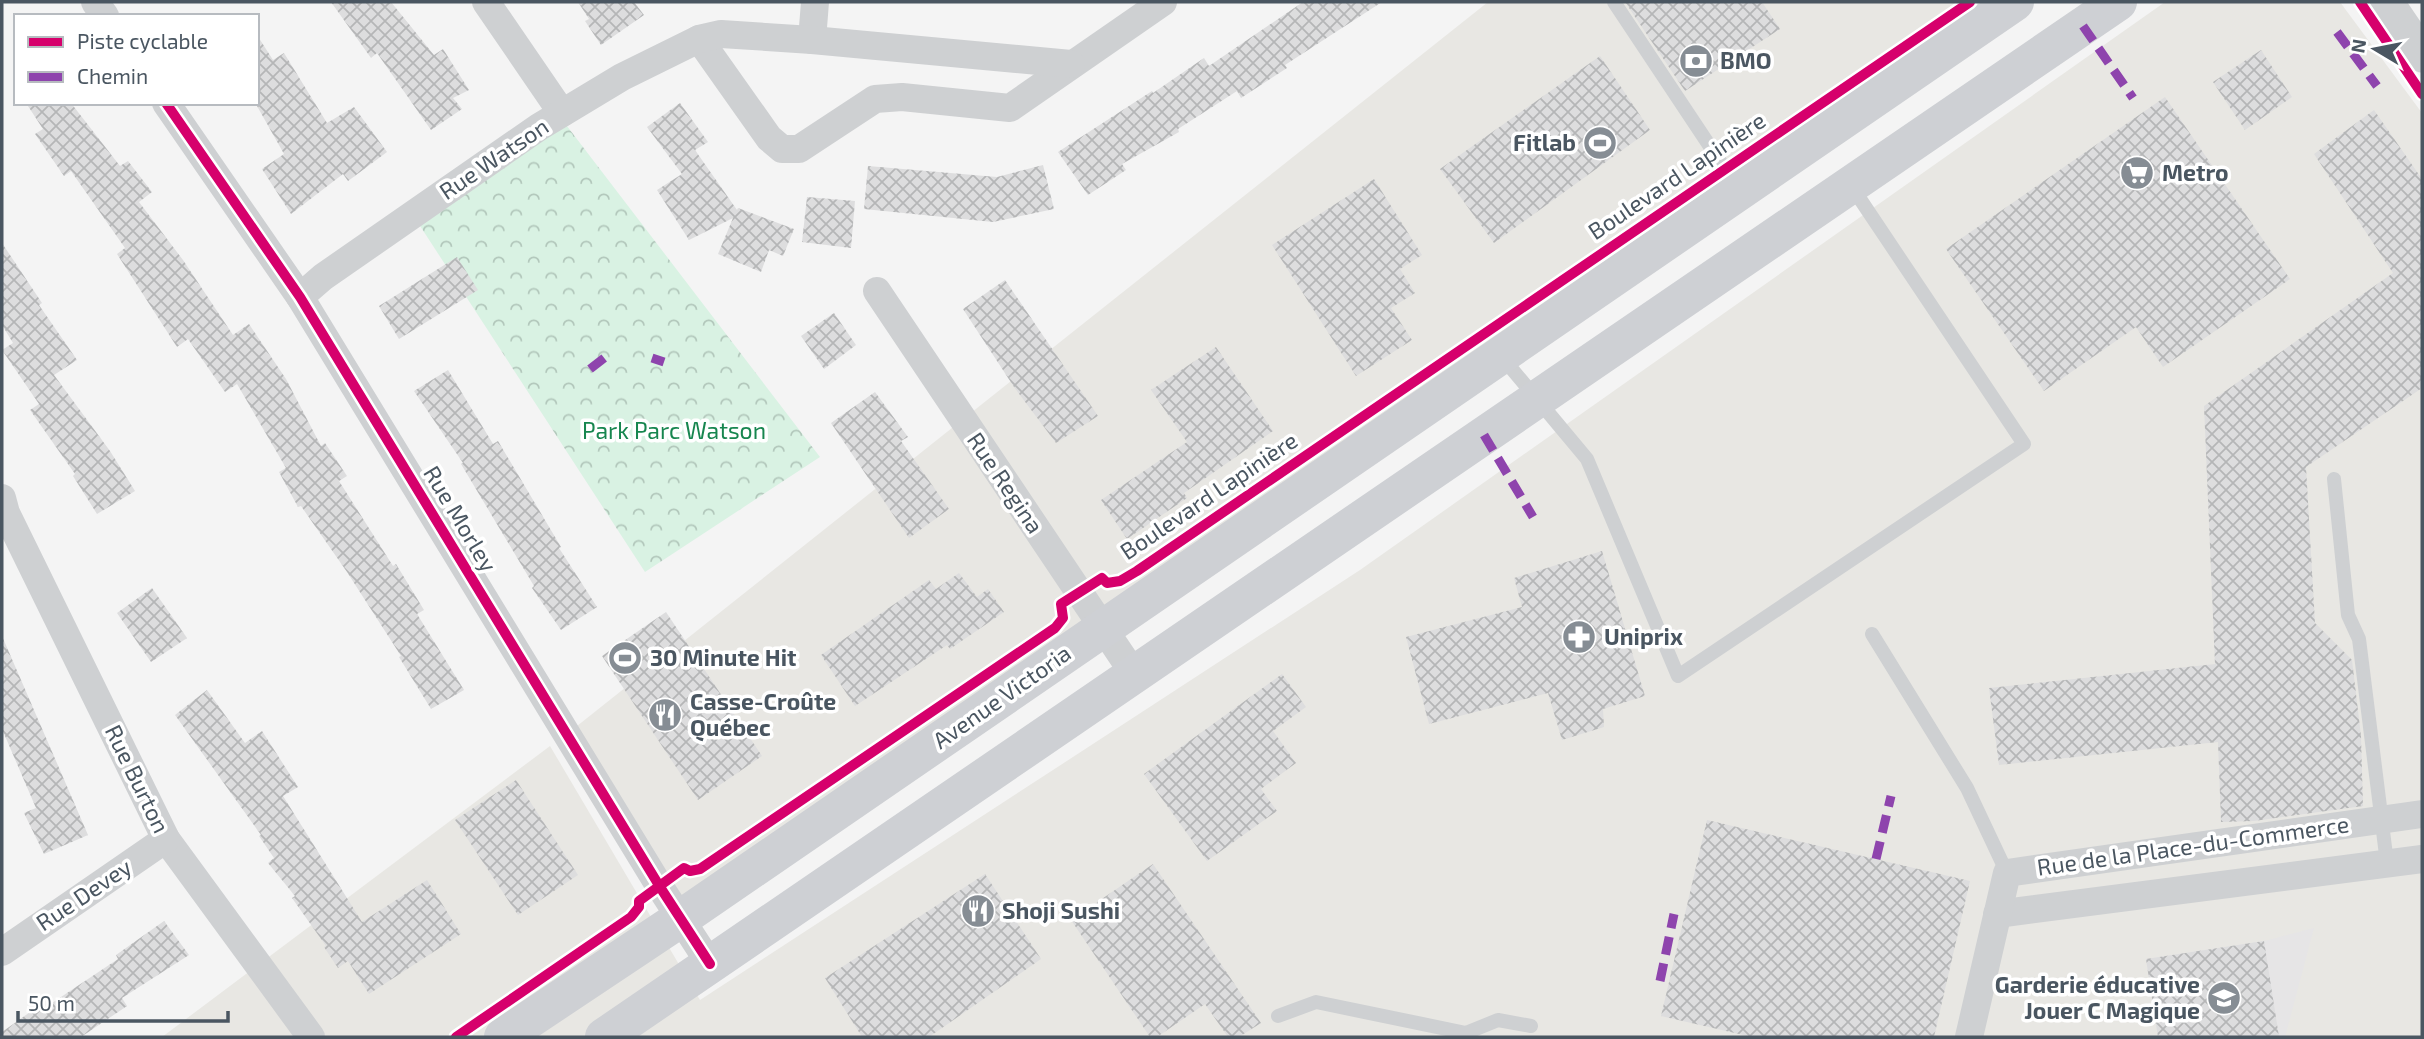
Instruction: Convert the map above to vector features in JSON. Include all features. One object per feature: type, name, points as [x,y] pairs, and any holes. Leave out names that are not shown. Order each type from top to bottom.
[{"type":"main road","name":"Boulevard Lapinière","points":[[1500,355],[2014,2]]},
{"type":"main road","points":[[604,1037],[2118,2]]},
{"type":"main road","name":"Avenue Victoria","points":[[503,1037],[680,919],[1500,355]]},
{"type":"street","points":[[486,2],[562,113]]},
{"type":"street","points":[[812,40],[815,2]]},
{"type":"street","points":[[699,39],[769,138],[782,149],[799,149],[874,99],[902,97],[1010,108],[1163,2]]},
{"type":"street","points":[[2386,2],[2422,55]]},
{"type":"street","name":"Rue Watson","points":[[300,297],[323,277],[562,113],[622,77],[699,39],[721,34],[812,40],[1071,64]]},
{"type":"street","name":"Rue Morley","points":[[167,105],[300,297],[710,964]]},
{"type":"street","name":"Rue Regina","points":[[877,291],[1135,674]]},
{"type":"street","name":"Rue Burton","points":[[2,498],[6,513],[166,839],[311,1037]]},
{"type":"street","name":"Rue de la Place-du-Commerce","points":[[1969,1037],[2007,873],[2422,814]]},
{"type":"street","name":"Rue Devey","points":[[2,952],[166,839]]},
{"type":"street","name":"Rue de la Place-du-Commerce","points":[[1997,914],[2422,859]]},
{"type":"lane","points":[[1614,2],[1739,191]]},
{"type":"lane","points":[[1500,355],[1587,459],[1678,676],[2024,444],[1850,185]]},
{"type":"lane","points":[[2334,479],[2348,615],[2359,639],[2387,863]]},
{"type":"lane","points":[[1872,634],[1967,788],[2007,873]]},
{"type":"lane","points":[[1278,1016],[1316,1002],[1466,1033],[1498,1020],[1531,1026]]},
{"type":"shaded area","points":[[1488,2],[1990,2],[682,898],[577,726]]},
{"type":"shaded area","points":[[2165,2],[2340,2],[2422,113],[2422,1037],[162,1037],[550,746],[700,1000],[1360,570]]},
{"type":"shaded area","name":"Garderie éducative Jouer C Magique","points":[[2314,928],[2285,1037],[2158,1037],[2146,959],[2264,941]]},
{"type":"green space","name":"Park Parc Watson","points":[[557,113],[820,457],[645,572],[411,212]]},
{"type":"building","points":[[331,2],[391,2],[434,55],[443,49],[469,90],[453,98],[462,109],[431,130],[377,53],[371,58]]},
{"type":"building","points":[[578,2],[634,2],[644,15],[601,45],[585,21],[589,19]]},
{"type":"building","points":[[1303,2],[1382,2],[1285,65],[1287,68],[1241,98],[1237,91],[1178,129],[1179,132],[1122,164],[1126,170],[1088,195],[1058,152],[1204,58],[1209,66]]},
{"type":"building","name":"BMO","points":[[1625,2],[1762,2],[1780,29],[1685,91]]},
{"type":"building","points":[[259,38],[273,60],[284,53],[327,123],[354,107],[387,152],[348,181],[343,174],[291,214],[262,169],[284,154],[257,106]]},
{"type":"building","points":[[2261,50],[2292,97],[2245,130],[2213,82]]},
{"type":"building","points":[[1600,56],[1650,130],[1494,243],[1440,169]]},
{"type":"building","name":"Metro","points":[[2165,97],[2290,279],[2163,367],[2136,327],[2044,391],[1946,249]]},
{"type":"building","points":[[680,103],[708,142],[695,150],[737,210],[738,208],[794,229],[783,256],[769,250],[761,272],[718,254],[733,218],[689,240],[657,190],[682,174],[647,127]]},
{"type":"building","points":[[27,105],[73,105],[120,166],[128,161],[152,192],[139,202],[183,260],[233,335],[249,324],[286,379],[321,446],[325,443],[347,476],[339,481],[424,610],[417,614],[464,690],[431,709],[399,657],[401,656],[347,572],[301,506],[298,507],[279,472],[286,468],[237,384],[225,392],[188,339],[177,347],[117,254],[125,248],[71,171],[64,176],[35,134],[43,129]]},
{"type":"building","points":[[2374,110],[2422,179],[2422,388],[2306,467],[2315,623],[2352,660],[2361,736],[2363,806],[2254,821],[2221,822],[2218,742],[1999,765],[1989,688],[2215,664],[2204,406],[2393,273],[2314,154]]},
{"type":"building","points":[[1043,165],[1054,209],[993,222],[864,209],[868,166],[997,177]]},
{"type":"building","points":[[1374,179],[1422,255],[1400,269],[1415,293],[1391,308],[1412,340],[1356,376],[1272,245]]},
{"type":"building","points":[[807,197],[855,201],[851,248],[802,242]]},
{"type":"building","points":[[2,243],[42,303],[39,305],[77,360],[54,375],[110,451],[135,491],[97,514],[73,476],[75,474],[30,410],[39,404],[2,350],[13,343],[2,325]]},
{"type":"building","points":[[457,257],[478,290],[399,339],[379,306]]},
{"type":"building","points":[[1005,280],[1098,416],[1056,443],[1014,387],[963,309]]},
{"type":"building","points":[[834,313],[856,345],[824,369],[801,336]]},
{"type":"building","points":[[1216,347],[1273,431],[1184,493],[1187,498],[1127,539],[1101,500],[1187,442],[1151,390]]},
{"type":"building","points":[[448,370],[493,444],[498,441],[561,547],[559,548],[597,607],[561,630],[532,588],[534,586],[461,464],[463,463],[414,391]]},
{"type":"building","points":[[875,392],[908,437],[901,441],[949,509],[909,538],[831,423]]},
{"type":"building","points":[[1602,551],[1645,696],[1603,709],[1604,727],[1562,740],[1548,693],[1429,724],[1406,637],[1522,607],[1514,578]]},
{"type":"building","points":[[959,573],[977,597],[988,589],[1004,612],[950,649],[947,645],[855,706],[821,655],[929,580],[936,589]]},
{"type":"building","points":[[152,588],[187,638],[151,662],[117,613]]},
{"type":"building","points":[[666,612],[762,756],[698,800],[602,656]]},
{"type":"building","points":[[2,636],[88,835],[44,854],[24,813],[36,808],[2,729]]},
{"type":"building","points":[[1282,674],[1306,707],[1273,731],[1296,763],[1261,789],[1277,811],[1207,861],[1144,774]]},
{"type":"building","points":[[207,690],[245,743],[262,731],[298,787],[283,796],[362,922],[427,880],[461,934],[369,994],[348,961],[338,968],[292,898],[295,896],[268,863],[274,858],[259,836],[261,835],[175,715]]},
{"type":"building","points":[[516,780],[578,875],[518,915],[455,820]]},
{"type":"building","points":[[1707,820],[1970,881],[1934,1037],[1752,1037],[1661,1016]]},
{"type":"building","points":[[1153,864],[1261,1023],[1239,1037],[1228,1037],[1205,1004],[1157,1037],[1150,1037],[1071,920]]},
{"type":"building","points":[[985,874],[1041,959],[929,1037],[862,1037],[825,978]]},
{"type":"building","points":[[164,921],[189,955],[122,998],[127,1006],[81,1037],[2,1037],[2,1032],[40,1005],[43,1009],[118,959],[116,955]]},
{"type":"building","name":"Garderie éducative Jouer C Magique","points":[[2264,941],[2279,1037],[2158,1037],[2146,959]]},
{"type":"marked path","points":[[2083,26],[2133,98]]},
{"type":"marked path","points":[[2337,32],[2377,86]]},
{"type":"marked path","points":[[590,369],[608,355]]},
{"type":"marked path","points":[[652,358],[664,362]]},
{"type":"marked path","points":[[1484,435],[1533,517]]},
{"type":"marked path","points":[[1876,859],[1891,796]]},
{"type":"marked path","points":[[1660,981],[1674,914]]},
{"type":"cycle path","points":[[456,1037],[631,917],[639,907],[639,901],[684,868],[690,871],[700,869],[1055,628],[1063,618],[1061,604],[1102,578],[1107,583],[1120,581],[1137,571],[1970,2]]},
{"type":"cycle path","points":[[2360,2],[2422,94]]},
{"type":"cycle path","points":[[167,105],[300,297],[660,887],[710,964]]},
{"type":"place","name":"BMO","points":[[1696,61]]},
{"type":"place","name":"Fitlab","points":[[1600,143]]},
{"type":"place","name":"Metro","points":[[2137,173]]},
{"type":"place","name":"Uniprix","points":[[1579,637]]},
{"type":"place","name":"30 Minute Hit","points":[[625,658]]},
{"type":"place","name":"Casse-Croûte Québec","points":[[665,715]]},
{"type":"place","name":"Shoji Sushi","points":[[978,911]]},
{"type":"place","name":"Garderie éducative Jouer C Magique","points":[[2224,998]]}]
